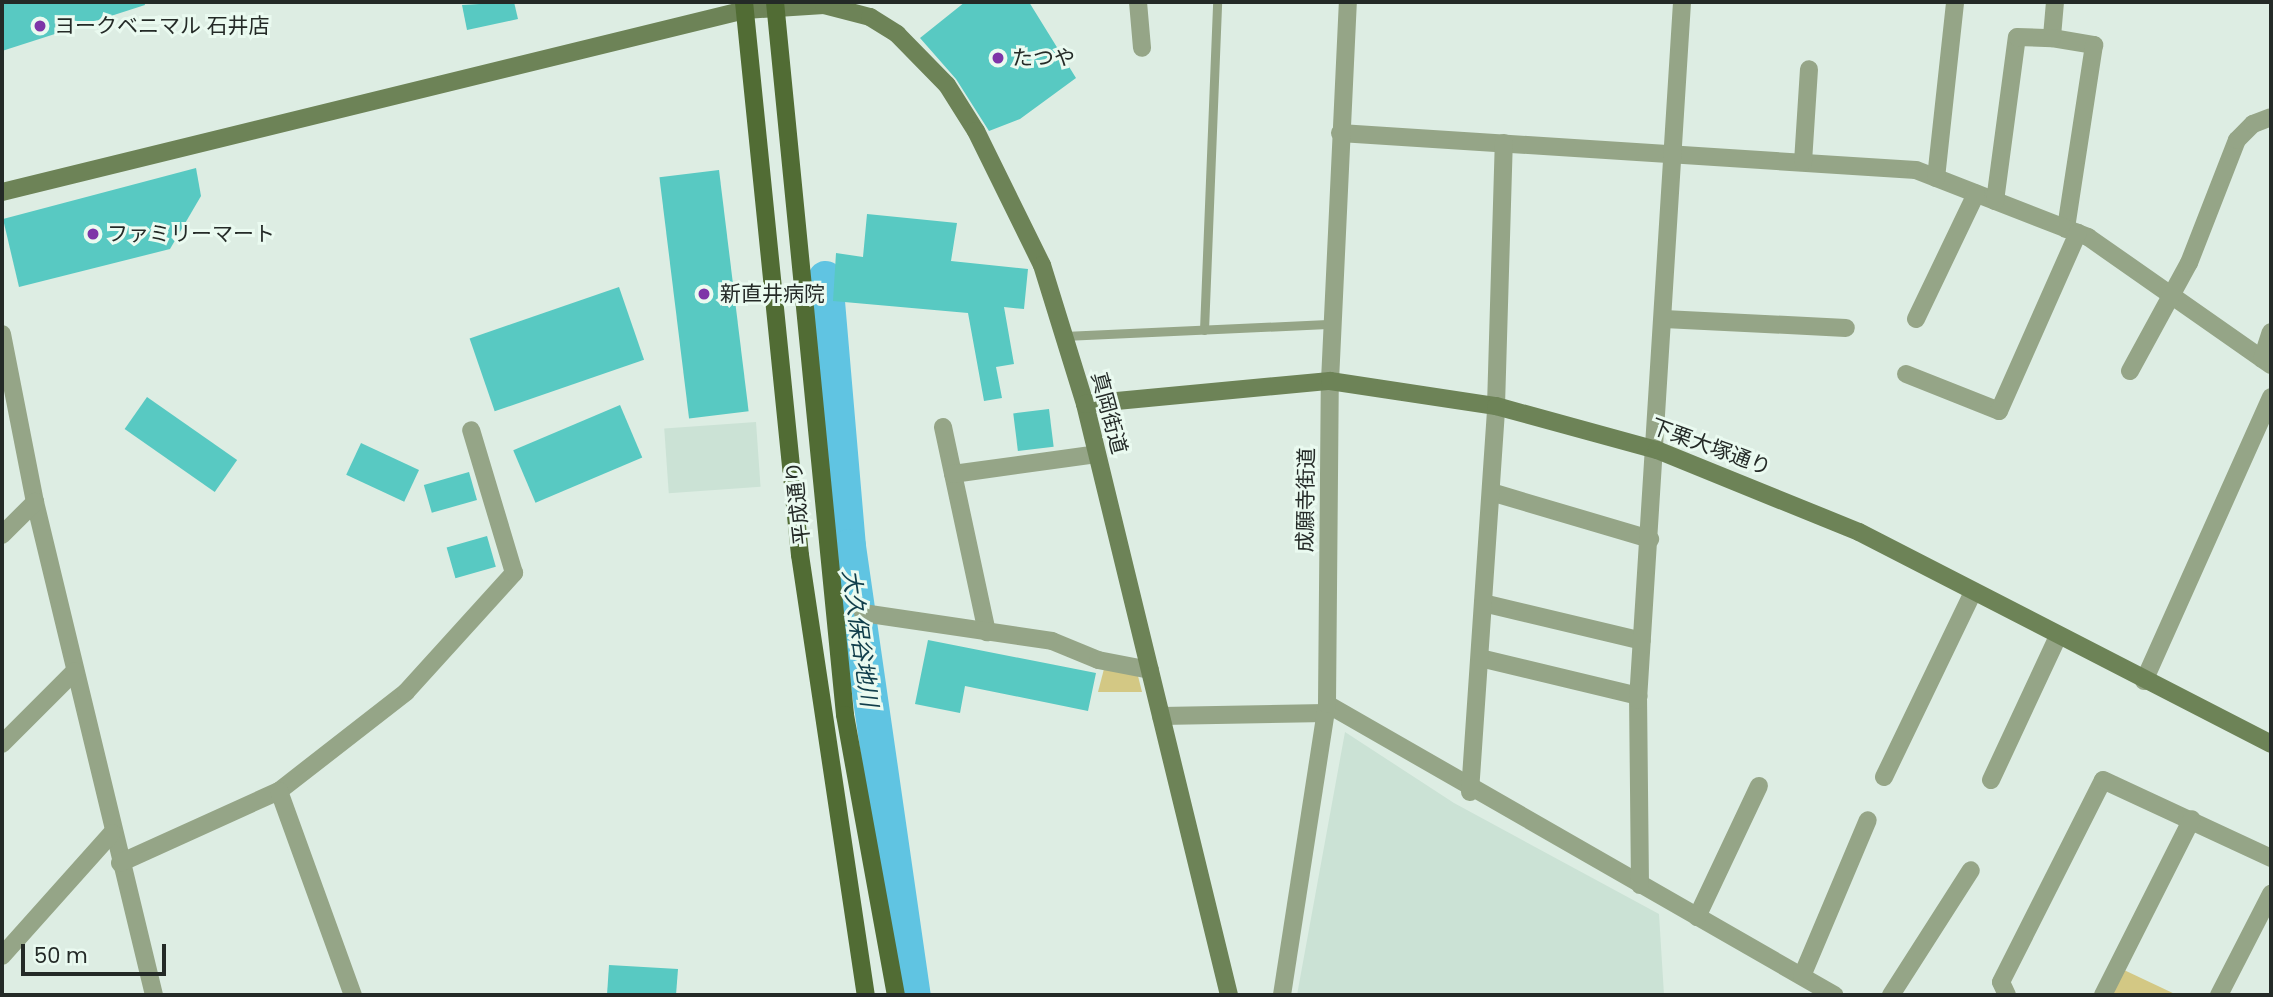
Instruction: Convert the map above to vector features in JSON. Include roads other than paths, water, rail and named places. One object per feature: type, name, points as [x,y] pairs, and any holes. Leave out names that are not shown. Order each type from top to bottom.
[{"type":"main road","name":"平成通り","points":[[775,3],[845,715],[896,995]]},
{"type":"main road","name":"平成通り","points":[[745,6],[800,555],[866,995]]},
{"type":"street","points":[[1138,2],[1142,48]]},
{"type":"street","name":"成願寺街道","points":[[1282,995],[1326,708],[1330,380],[1348,2]]},
{"type":"street","points":[[1640,885],[1638,696],[1657,450],[1682,2]]},
{"type":"street","points":[[1936,178],[1955,2]]},
{"type":"street","points":[[2052,38],[2055,2]]},
{"type":"street","name":"真岡街道","points":[[2,192],[745,6],[775,3],[874,9],[922,56],[976,131],[1042,265],[1085,404],[1228,995]]},
{"type":"street","points":[[1906,374],[1999,411],[2072,231],[2094,45],[2052,38],[2017,37],[1995,201]]},
{"type":"street","points":[[1803,162],[1810,69]]},
{"type":"street","points":[[2130,372],[2171,295],[2237,140],[2253,124],[2271,117]]},
{"type":"street","points":[[1340,132],[1916,170],[2072,231],[2267,362],[2271,332]]},
{"type":"street","points":[[1471,792],[1496,406],[1504,143]]},
{"type":"street","points":[[1916,319],[1976,194]]},
{"type":"street","points":[[1664,319],[1846,328]]},
{"type":"street","points":[[2,334],[35,502],[112,833],[154,995]]},
{"type":"street","name":"下栗大塚通り","points":[[1085,404],[1330,380],[1496,406],[1657,450],[1764,489],[2271,744]]},
{"type":"street","points":[[2144,681],[2271,397]]},
{"type":"street","points":[[943,427],[987,632]]},
{"type":"street","points":[[120,863],[279,792],[406,692],[514,573],[471,430]]},
{"type":"street","points":[[953,474],[1097,454]]},
{"type":"street","points":[[1490,492],[1650,539]]},
{"type":"street","points":[[2,535],[35,502]]},
{"type":"street","points":[[1884,777],[1973,592]]},
{"type":"street","points":[[1483,603],[1642,641]]},
{"type":"street","points":[[863,613],[1052,641],[1098,660],[1150,670]]},
{"type":"street","points":[[1991,780],[2058,636]]},
{"type":"street","points":[[1479,658],[1638,696]]},
{"type":"street","points":[[2,744],[75,671]]},
{"type":"street","points":[[1161,716],[1326,708],[1834,995]]},
{"type":"street","points":[[2007,995],[2001,982],[2103,780],[2192,819],[2271,858]]},
{"type":"street","points":[[1697,917],[1759,786]]},
{"type":"street","points":[[279,792],[352,995]]},
{"type":"street","points":[[2103,995],[2192,819]]},
{"type":"street","points":[[1802,976],[1868,820]]},
{"type":"street","points":[[2,956],[112,833]]},
{"type":"street","points":[[1891,995],[1971,870]]},
{"type":"street","points":[[2219,995],[2271,894]]},
{"type":"lane","points":[[1204,330],[1217,2]]},
{"type":"lane","points":[[1064,336],[1332,324]]},
{"type":"waterway","name":"大久保谷地川","points":[[825,278],[848,546],[913,995]]},
{"type":"place","name":"ヨークベニマル 石井店","points":[[40,26]]},
{"type":"place","name":"たつや","points":[[998,58]]},
{"type":"place","name":"ファミリーマート","points":[[93,234]]},
{"type":"place","name":"新直井病院","points":[[704,294]]}]
